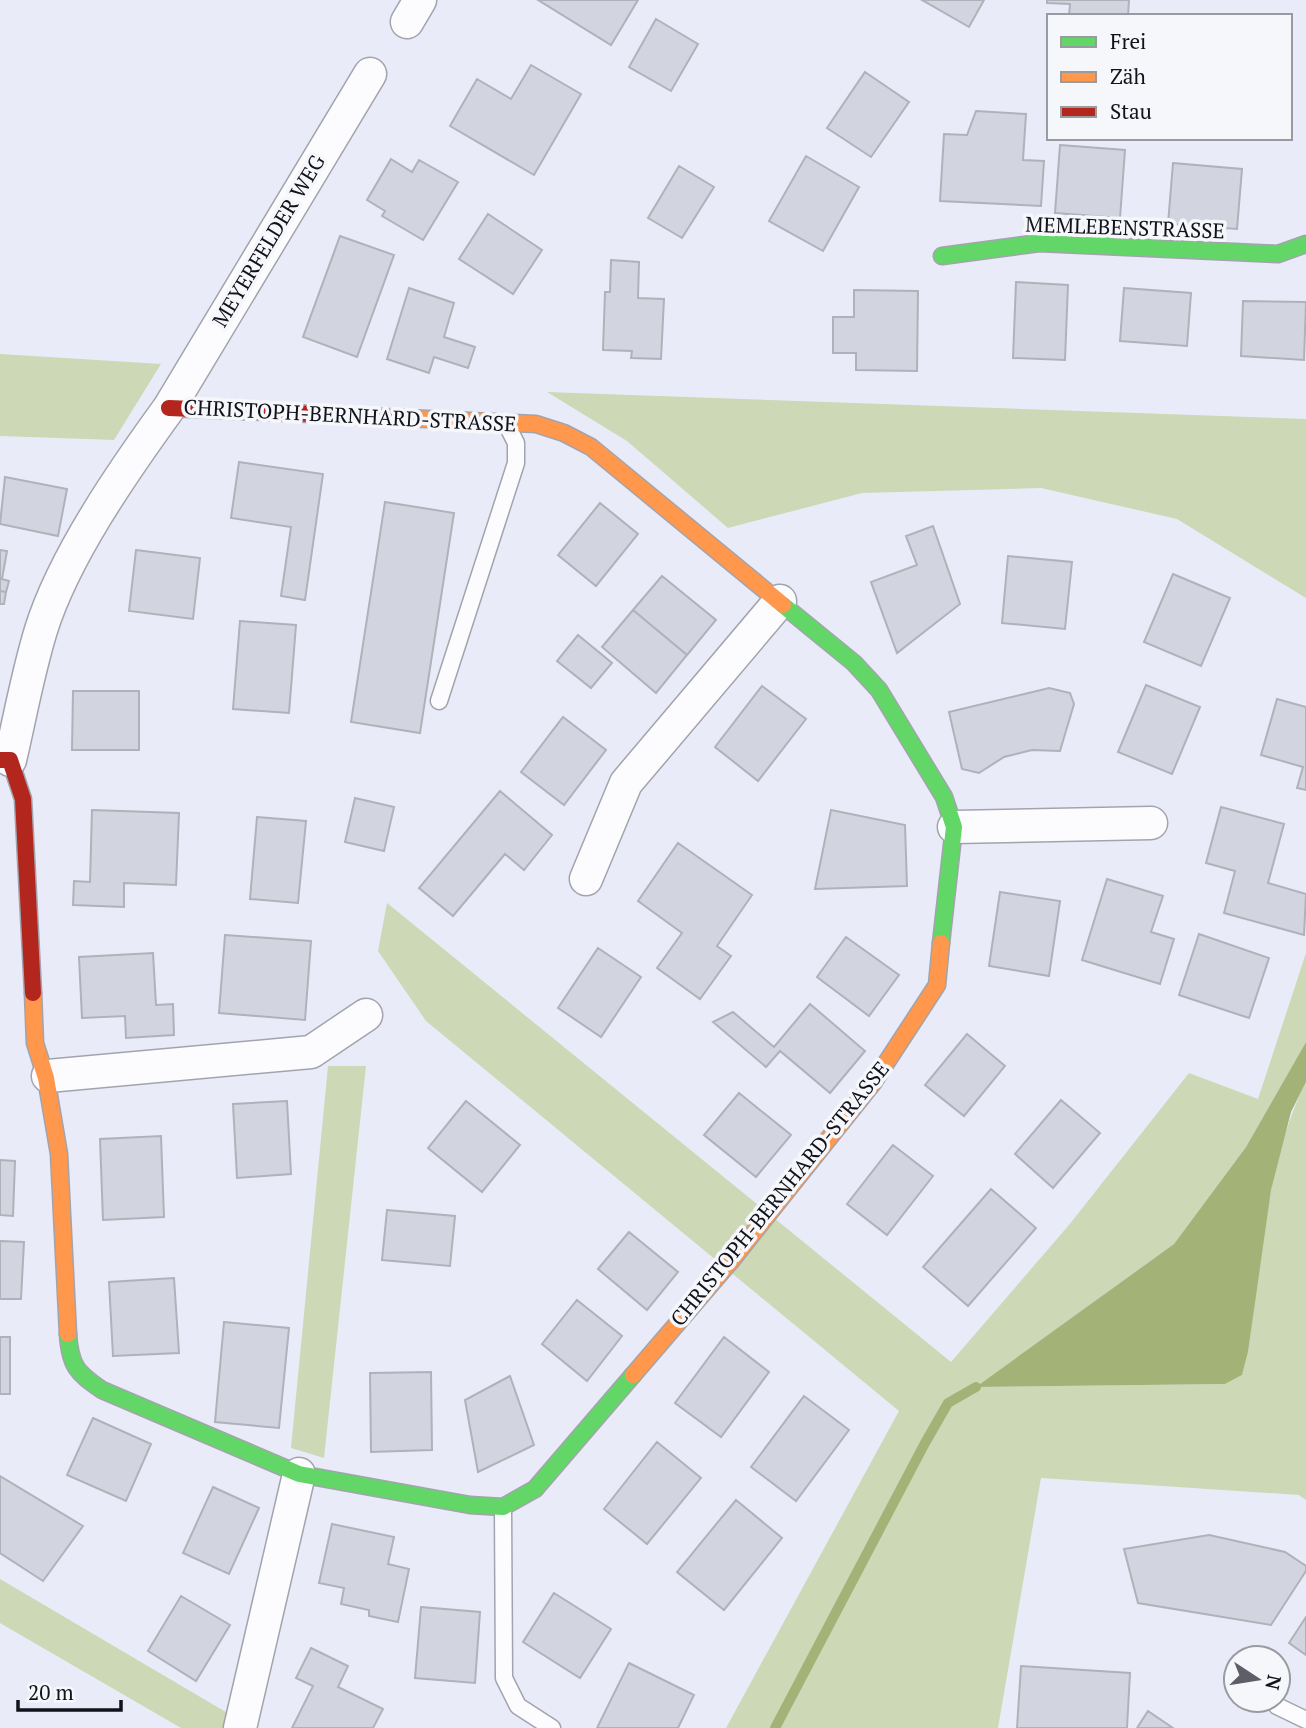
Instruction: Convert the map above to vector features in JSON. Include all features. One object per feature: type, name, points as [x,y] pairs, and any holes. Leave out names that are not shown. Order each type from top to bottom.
[{"type":"street","name":"MEYERFELDER WEG","points":[[169,408],[370,74]]},
{"type":"street","name":"MEMLEBENSTRASSE","points":[[942,256],[1039,243],[1278,254],[1306,244]]},
{"type":"street","name":"CHRISTOPH-BERNHARD-STRASSE","points":[[169,408],[506,423],[536,424],[565,433],[590,447],[854,663],[879,690],[944,797],[954,827],[937,985],[873,1083],[731,1261],[544,1479],[535,1489],[503,1507],[470,1505],[375,1490],[299,1474],[102,1390],[77,1373],[69,1350],[57,1124],[48,1076],[35,1044],[23,799],[5,760],[41,628],[75,554],[140,448],[169,408]]},
{"type":"street","points":[[586,879],[626,783],[780,601]]},
{"type":"street","points":[[954,827],[1151,824]]},
{"type":"street","points":[[48,1076],[311,1052],[366,1015]]},
{"type":"street","points":[[240,1728],[299,1474]]},
{"type":"lane","points":[[439,701],[516,463],[516,443],[506,423]]},
{"type":"lane","points":[[503,1507],[504,1678],[518,1706],[552,1728]]},
{"type":"shaded area","points":[[0,354],[161,364],[114,440],[0,436]]},
{"type":"shaded area","points":[[547,392],[1306,419],[1306,598],[1177,519],[1041,488],[862,493],[728,528],[627,441]]},
{"type":"shaded area","points":[[387,903],[951,1362],[1069,1225],[1189,1073],[1258,1099],[1306,953],[1306,1042],[1246,1147],[1174,1244],[977,1387],[1225,1384],[1242,1375],[1248,1352],[1273,1180],[1292,1113],[1306,1082],[1306,1500],[1299,1495],[1041,1478],[998,1728],[726,1728],[899,1411],[426,1021],[378,951]]},
{"type":"shaded area","points":[[1306,1042],[1306,1082],[1291,1112],[1271,1190],[1248,1352],[1242,1375],[1225,1384],[976,1387],[1174,1244],[1246,1147]]},
{"type":"shaded area","points":[[328,1066],[366,1066],[324,1458],[291,1448]]},
{"type":"shaded area","points":[[0,1579],[253,1728],[181,1728],[0,1623]]},
{"type":"building","points":[[538,0],[638,0],[611,45]]},
{"type":"building","points":[[922,0],[984,0],[969,27]]},
{"type":"building","points":[[1047,0],[1129,0],[1128,14],[1069,14],[1070,4],[1047,3]]},
{"type":"building","points":[[656,19],[698,44],[671,91],[629,67]]},
{"type":"building","points":[[531,65],[581,94],[534,175],[450,126],[477,79],[511,99]]},
{"type":"building","points":[[865,72],[909,102],[871,157],[827,128]]},
{"type":"building","points":[[976,111],[1026,114],[1023,160],[1044,161],[1041,206],[940,201],[944,134],[967,135]]},
{"type":"building","points":[[1060,145],[1125,150],[1120,218],[1055,213]]},
{"type":"building","points":[[806,156],[859,187],[823,251],[769,221]]},
{"type":"building","points":[[391,159],[412,172],[419,160],[458,182],[423,240],[382,216],[385,211],[367,200]]},
{"type":"building","points":[[1173,163],[1242,169],[1237,229],[1168,224]]},
{"type":"building","points":[[679,166],[714,187],[682,238],[648,218]]},
{"type":"building","points":[[488,214],[542,250],[513,294],[459,259]]},
{"type":"building","points":[[340,236],[394,255],[357,357],[303,337]]},
{"type":"building","points":[[611,260],[639,262],[638,298],[664,299],[661,359],[631,358],[632,351],[603,350],[605,292],[610,292]]},
{"type":"building","points":[[1016,282],[1068,285],[1065,360],[1013,358]]},
{"type":"building","points":[[409,288],[454,303],[444,337],[475,347],[468,368],[434,357],[429,373],[387,359]]},
{"type":"building","points":[[1124,288],[1191,293],[1187,346],[1120,341]]},
{"type":"building","points":[[854,290],[918,291],[917,371],[856,370],[856,353],[833,353],[833,317],[854,317]]},
{"type":"building","points":[[1243,301],[1306,302],[1304,360],[1241,356]]},
{"type":"building","points":[[239,462],[323,474],[305,600],[281,596],[291,527],[231,518]]},
{"type":"building","points":[[5,477],[67,489],[58,536],[0,524]]},
{"type":"building","points":[[385,502],[454,513],[420,733],[351,722]]},
{"type":"building","points":[[600,503],[638,534],[596,586],[558,555]]},
{"type":"building","points":[[933,526],[960,604],[897,653],[871,582],[917,565],[906,536]]},
{"type":"building","points":[[0,550],[7,551],[2,579],[9,581],[6,592],[0,591]]},
{"type":"building","points":[[136,550],[200,558],[193,619],[129,611]]},
{"type":"building","points":[[1008,556],[1072,562],[1065,629],[1002,623]]},
{"type":"building","points":[[1173,574],[1230,598],[1201,666],[1144,642]]},
{"type":"building","points":[[662,576],[716,620],[687,655],[633,610]]},
{"type":"building","points":[[0,591],[6,592],[4,604],[0,604]]},
{"type":"building","points":[[633,610],[687,655],[656,693],[602,647]]},
{"type":"building","points":[[240,621],[296,625],[289,713],[233,709]]},
{"type":"building","points":[[578,635],[612,663],[591,688],[557,661]]},
{"type":"building","points":[[1146,685],[1200,707],[1172,774],[1118,752]]},
{"type":"building","points":[[762,686],[806,719],[758,781],[715,747]]},
{"type":"building","points":[[1049,688],[1070,693],[1074,704],[1060,751],[1032,750],[1004,757],[979,773],[962,769],[949,712]]},
{"type":"building","points":[[73,691],[139,691],[139,750],[72,750]]},
{"type":"building","points":[[1277,699],[1306,707],[1306,790],[1297,788],[1303,767],[1261,755]]},
{"type":"building","points":[[563,717],[606,750],[564,805],[521,772]]},
{"type":"building","points":[[500,791],[552,835],[524,870],[505,854],[453,916],[419,888]]},
{"type":"building","points":[[355,798],[394,807],[384,851],[345,842]]},
{"type":"building","points":[[1221,807],[1284,824],[1268,883],[1306,894],[1304,935],[1224,913],[1235,871],[1206,863]]},
{"type":"building","points":[[92,810],[179,813],[176,885],[124,883],[124,907],[73,905],[74,881],[90,882]]},
{"type":"building","points":[[831,810],[905,825],[907,886],[815,889]]},
{"type":"building","points":[[257,817],[306,821],[298,903],[250,899]]},
{"type":"building","points":[[678,843],[752,895],[717,946],[731,956],[700,999],[657,968],[682,933],[638,901]]},
{"type":"building","points":[[1107,879],[1163,896],[1151,932],[1174,939],[1160,984],[1082,960]]},
{"type":"building","points":[[1000,892],[1060,901],[1049,976],[989,966]]},
{"type":"building","points":[[1199,934],[1269,958],[1249,1018],[1179,995]]},
{"type":"building","points":[[225,935],[311,941],[305,1020],[219,1013]]},
{"type":"building","points":[[846,937],[899,975],[869,1016],[817,977]]},
{"type":"building","points":[[598,948],[641,977],[601,1037],[558,1008]]},
{"type":"building","points":[[153,953],[156,1005],[173,1004],[174,1035],[126,1038],[125,1016],[82,1018],[79,957]]},
{"type":"building","points":[[810,1004],[865,1051],[830,1093],[780,1051],[766,1067],[713,1022],[733,1012],[774,1047]]},
{"type":"building","points":[[967,1034],[1005,1066],[964,1116],[925,1085]]},
{"type":"building","points":[[739,1093],[791,1135],[756,1177],[704,1135]]},
{"type":"building","points":[[1061,1100],[1100,1133],[1053,1188],[1015,1154]]},
{"type":"building","points":[[287,1101],[291,1174],[237,1178],[233,1104]]},
{"type":"building","points":[[466,1101],[520,1145],[482,1192],[428,1148]]},
{"type":"building","points":[[161,1136],[164,1217],[103,1220],[100,1139]]},
{"type":"building","points":[[893,1145],[933,1176],[887,1235],[847,1204]]},
{"type":"building","points":[[0,1160],[15,1161],[13,1216],[0,1215]]},
{"type":"building","points":[[991,1189],[1036,1228],[968,1306],[923,1267]]},
{"type":"building","points":[[387,1210],[455,1216],[450,1266],[382,1260]]},
{"type":"building","points":[[629,1232],[678,1272],[647,1310],[598,1269]]},
{"type":"building","points":[[0,1241],[24,1242],[21,1299],[0,1299]]},
{"type":"building","points":[[174,1278],[179,1353],[113,1356],[109,1282]]},
{"type":"building","points":[[577,1300],[622,1336],[587,1381],[542,1344]]},
{"type":"building","points":[[224,1322],[289,1328],[279,1428],[215,1422]]},
{"type":"building","points":[[0,1337],[10,1337],[10,1394],[0,1394]]},
{"type":"building","points":[[724,1337],[769,1372],[721,1437],[675,1403]]},
{"type":"building","points":[[431,1372],[432,1450],[371,1452],[370,1373]]},
{"type":"building","points":[[510,1376],[534,1445],[478,1472],[465,1400]]},
{"type":"building","points":[[804,1396],[849,1430],[796,1501],[751,1467]]},
{"type":"building","points":[[93,1418],[151,1444],[126,1501],[67,1475]]},
{"type":"building","points":[[657,1442],[701,1478],[647,1544],[604,1509]]},
{"type":"building","points":[[0,1476],[83,1526],[43,1581],[0,1553]]},
{"type":"building","points":[[213,1487],[259,1508],[229,1574],[183,1553]]},
{"type":"building","points":[[736,1500],[782,1538],[724,1610],[677,1572]]},
{"type":"building","points":[[332,1524],[394,1537],[388,1564],[409,1569],[398,1622],[369,1616],[369,1610],[341,1604],[344,1588],[319,1583]]},
{"type":"building","points":[[1209,1535],[1285,1552],[1306,1566],[1306,1571],[1271,1625],[1138,1603],[1124,1549]]},
{"type":"building","points":[[554,1593],[611,1629],[580,1678],[523,1642]]},
{"type":"building","points":[[181,1596],[230,1625],[196,1681],[148,1651]]},
{"type":"building","points":[[421,1607],[480,1612],[475,1683],[415,1678]]},
{"type":"building","points":[[1306,1617],[1306,1655],[1289,1643]]},
{"type":"building","points":[[311,1648],[348,1666],[338,1687],[383,1709],[373,1728],[292,1728],[313,1686],[296,1678]]},
{"type":"building","points":[[629,1663],[694,1695],[678,1728],[597,1728]]},
{"type":"building","points":[[1021,1666],[1130,1673],[1127,1728],[1017,1728]]},
{"type":"building","points":[[1148,1711],[1173,1728],[1137,1728]]},
{"type":"waterway","points":[[775,1728],[948,1403],[976,1387]]},
{"type":"traffic: fast","points":[[942,256],[1039,243],[1278,254],[1306,244]]},
{"type":"traffic: fast","points":[[783,605],[854,663],[879,690],[944,797],[954,827],[941,943]]},
{"type":"traffic: fast","points":[[68,1334],[76,1368],[102,1390],[299,1474],[470,1505],[503,1507],[535,1489],[633,1375]]},
{"type":"traffic: slow","points":[[405,418],[536,424],[564,433],[591,447],[783,605]]},
{"type":"traffic: slow","points":[[633,1375],[731,1261],[873,1083],[937,985],[941,943]]},
{"type":"traffic: slow","points":[[33,993],[35,1043],[46,1078],[59,1154],[68,1334]]},
{"type":"traffic: jam","points":[[169,408],[405,418]]},
{"type":"traffic: jam","points":[[0,760],[10,760],[23,799],[33,993]]}]
